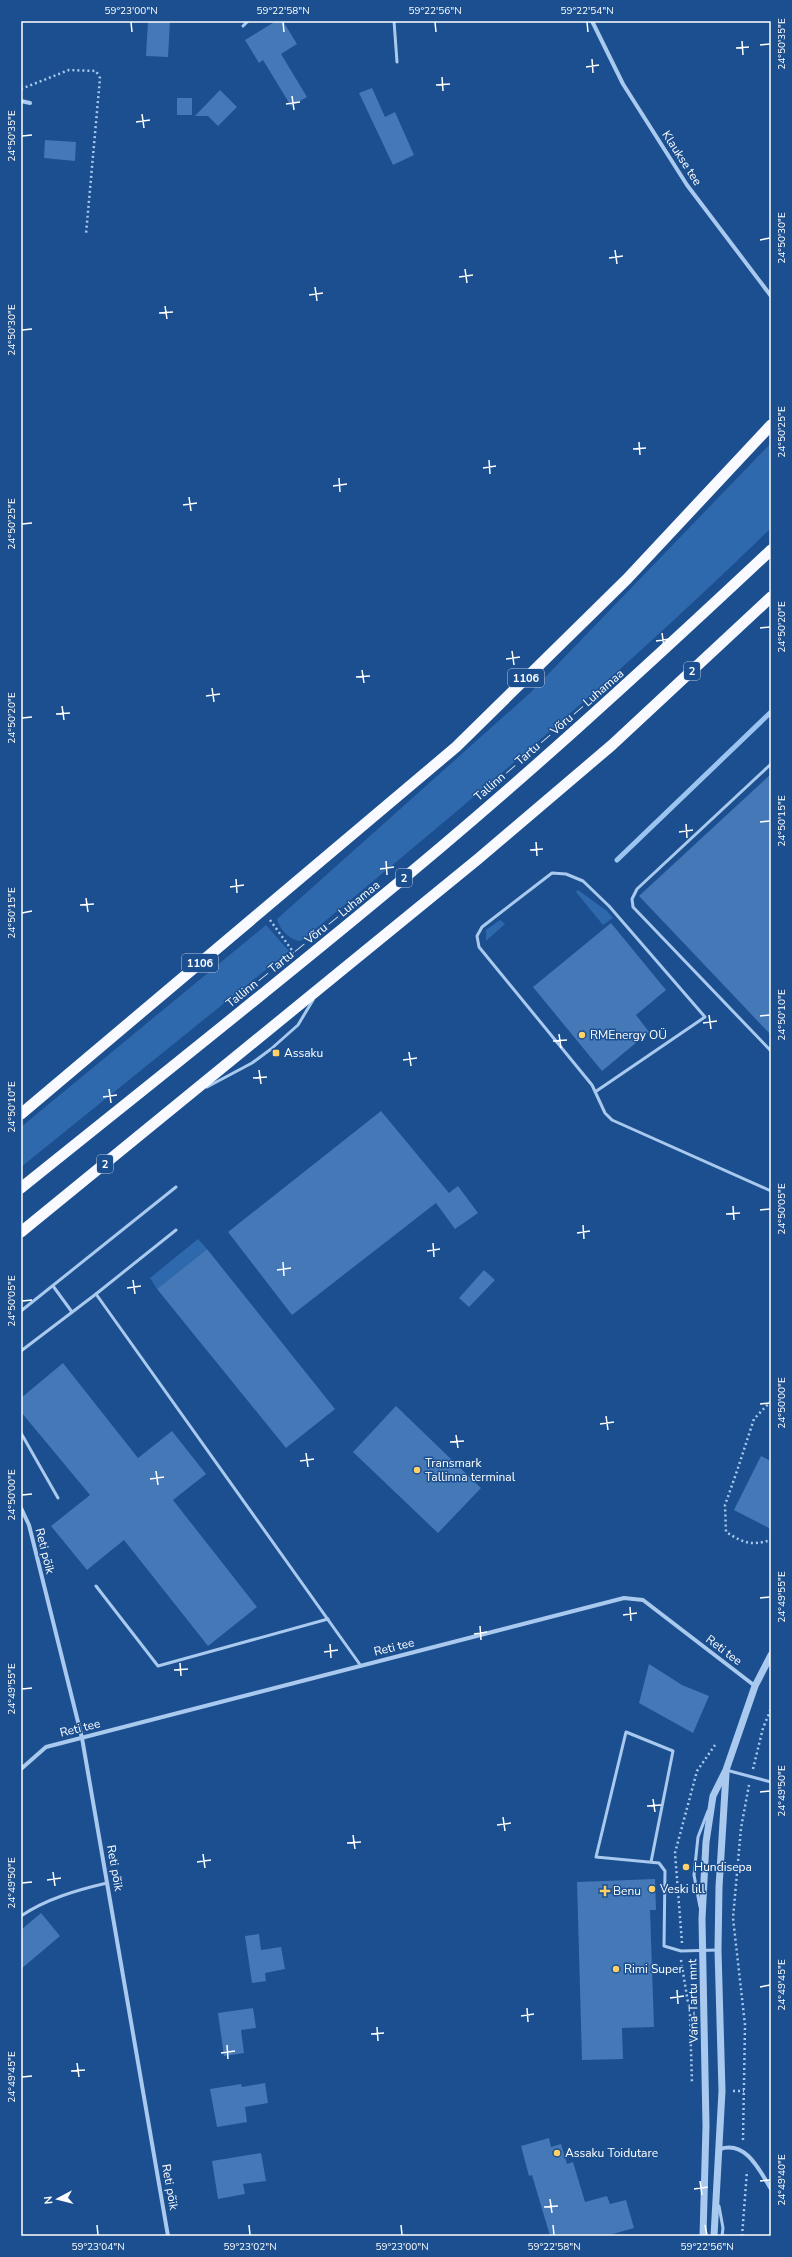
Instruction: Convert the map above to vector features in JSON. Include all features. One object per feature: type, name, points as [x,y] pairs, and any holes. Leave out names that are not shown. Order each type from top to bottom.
[{"type":"highway","name":"1106","points":[[21,1114],[456,747],[627,579],[771,425]]},
{"type":"highway","name":"Tallinn — Tartu — Võru — Luhamaa","points":[[21,1188],[376,902],[465,827],[644,669],[771,550]]},
{"type":"highway","name":"2","points":[[21,1232],[317,992],[612,745],[771,597]]},
{"type":"street","name":"Klaukse tee","points":[[592,21],[623,84],[687,185],[771,296]]},
{"type":"street","points":[[21,101],[30,104]]},
{"type":"street","name":"Reti põik","points":[[21,1508],[29,1525],[82,1738],[168,2236]]},
{"type":"street","name":"Reti tee","points":[[21,1769],[46,1747],[624,1598],[643,1600],[756,1686]]},
{"type":"street","name":"Vana-Tartu mnt","points":[[703,2236],[706,2126],[704,1950],[702,1919],[706,1842],[713,1796],[726,1770],[756,1686],[771,1655]]},
{"type":"street","name":"Vana-Tartu mnt","points":[[714,2236],[722,2091],[718,1950],[719,1887],[726,1770]]},
{"type":"street","points":[[720,2149],[734,2148],[751,2157],[771,2189]]},
{"type":"lane","points":[[243,26],[248,21]]},
{"type":"lane","points":[[394,21],[397,62]]},
{"type":"lane","points":[[771,764],[637,889],[632,899],[633,907],[771,1051]]},
{"type":"lane","points":[[595,1092],[705,1016],[609,906],[583,881],[566,874],[552,873],[482,927],[477,936],[479,947],[592,1085],[595,1092],[605,1113],[612,1120],[771,1191]]},
{"type":"lane","points":[[189,1096],[252,1063],[271,1049],[298,1025],[317,992]]},
{"type":"lane","points":[[21,1311],[176,1187]]},
{"type":"lane","points":[[21,1351],[96,1294],[176,1230]]},
{"type":"lane","points":[[53,1286],[72,1312]]},
{"type":"lane","points":[[96,1294],[361,1666]]},
{"type":"lane","points":[[21,1433],[58,1498]]},
{"type":"lane","points":[[96,1586],[158,1666],[328,1619]]},
{"type":"lane","points":[[651,1862],[673,1750],[626,1732],[596,1857],[659,1864],[664,1871],[664,1946],[681,1951],[718,1950]]},
{"type":"lane","points":[[726,1770],[771,1782]]},
{"type":"lane","points":[[21,1916],[35,1906],[107,1883]]},
{"type":"lane","points":[[717,2198],[723,2228],[722,2236]]},
{"type":"path","points":[[21,89],[68,70],[96,71],[100,78],[86,234]]},
{"type":"path","points":[[771,1401],[754,1419],[726,1505],[726,1532],[742,1542],[760,1543],[771,1540]]},
{"type":"path","points":[[753,1766],[763,1728],[771,1709]]},
{"type":"path","points":[[692,2090],[690,2015],[680,1962],[682,1938],[675,1853],[697,1771],[715,1745]]},
{"type":"path","points":[[742,2236],[748,2164],[742,2134],[745,2025],[733,1918],[739,1841],[747,1793]]},
{"type":"shaded area","points":[[771,443],[771,528],[715,582],[599,688],[421,841],[301,941],[293,939],[286,934],[280,927],[277,919],[530,693]]},
{"type":"shaded area","points":[[578,890],[607,911],[613,918],[603,925],[576,892]]},
{"type":"shaded area","points":[[500,920],[505,924],[486,941],[486,930]]},
{"type":"shaded area","points":[[266,925],[289,951],[21,1167],[21,1127]]},
{"type":"shaded area","points":[[198,1239],[207,1249],[157,1289],[150,1278]]},
{"type":"building","points":[[148,21],[170,21],[168,57],[146,56]]},
{"type":"building","points":[[276,21],[283,21],[297,44],[281,54],[307,97],[291,106],[263,60],[259,63],[245,40]]},
{"type":"building","points":[[372,88],[385,117],[395,112],[414,155],[393,165],[359,93]]},
{"type":"building","points":[[220,90],[237,107],[218,126],[208,116],[195,116]]},
{"type":"building","points":[[177,98],[192,98],[192,115],[177,115]]},
{"type":"building","points":[[45,140],[76,142],[75,161],[44,158]]},
{"type":"building","points":[[771,774],[771,1035],[639,896]]},
{"type":"building","points":[[611,923],[666,990],[636,1015],[649,1032],[602,1071],[533,987]]},
{"type":"building","points":[[381,1111],[449,1193],[458,1186],[478,1213],[455,1229],[436,1203],[292,1315],[228,1232]]},
{"type":"building","points":[[207,1249],[335,1409],[286,1448],[157,1289]]},
{"type":"building","points":[[484,1270],[495,1280],[469,1307],[459,1298]]},
{"type":"building","points":[[63,1363],[138,1458],[172,1431],[206,1474],[173,1500],[257,1607],[208,1646],[124,1540],[87,1570],[51,1526],[90,1495],[21,1412],[21,1398]]},
{"type":"building","name":"Transmark Tallinna terminal","points":[[396,1406],[481,1488],[438,1533],[353,1452]]},
{"type":"building","points":[[761,1456],[771,1461],[771,1529],[734,1510]]},
{"type":"building","points":[[649,1664],[682,1685],[709,1696],[693,1733],[639,1703]]},
{"type":"building","name":"Rimi Super","points":[[655,1879],[656,1910],[650,1910],[654,2027],[622,2028],[623,2059],[582,2060],[577,1882]]},
{"type":"building","points":[[41,1913],[60,1936],[21,1969],[21,1930]]},
{"type":"building","points":[[259,1934],[261,1950],[281,1947],[285,1969],[265,1973],[266,1981],[252,1983],[245,1936]]},
{"type":"building","points":[[253,2008],[256,2028],[241,2030],[244,2053],[224,2056],[218,2013]]},
{"type":"building","points":[[265,2083],[268,2103],[245,2107],[247,2122],[217,2127],[210,2089],[241,2084],[242,2087]]},
{"type":"building","points":[[549,2138],[551,2147],[561,2144],[567,2164],[573,2162],[585,2202],[607,2196],[610,2204],[626,2200],[634,2228],[606,2236],[550,2236],[532,2175],[529,2176],[521,2146]]},
{"type":"building","points":[[261,2153],[266,2181],[243,2184],[245,2194],[218,2199],[212,2161]]},
{"type":"waterway","points":[[617,860],[771,712]]},
{"type":"place","name":"RMEnergy OÜ","points":[[582,1035]]},
{"type":"place","name":"Assaku","points":[[276,1053]]},
{"type":"place","name":"Transmark Tallinna terminal","points":[[417,1470]]},
{"type":"place","name":"Hundisepa","points":[[686,1867]]},
{"type":"place","name":"Veski lill","points":[[652,1889]]},
{"type":"place","name":"Benu","points":[[605,1891]]},
{"type":"place","name":"Rimi Super","points":[[616,1969]]},
{"type":"place","name":"Assaku Toidutare","points":[[557,2153]]}]
